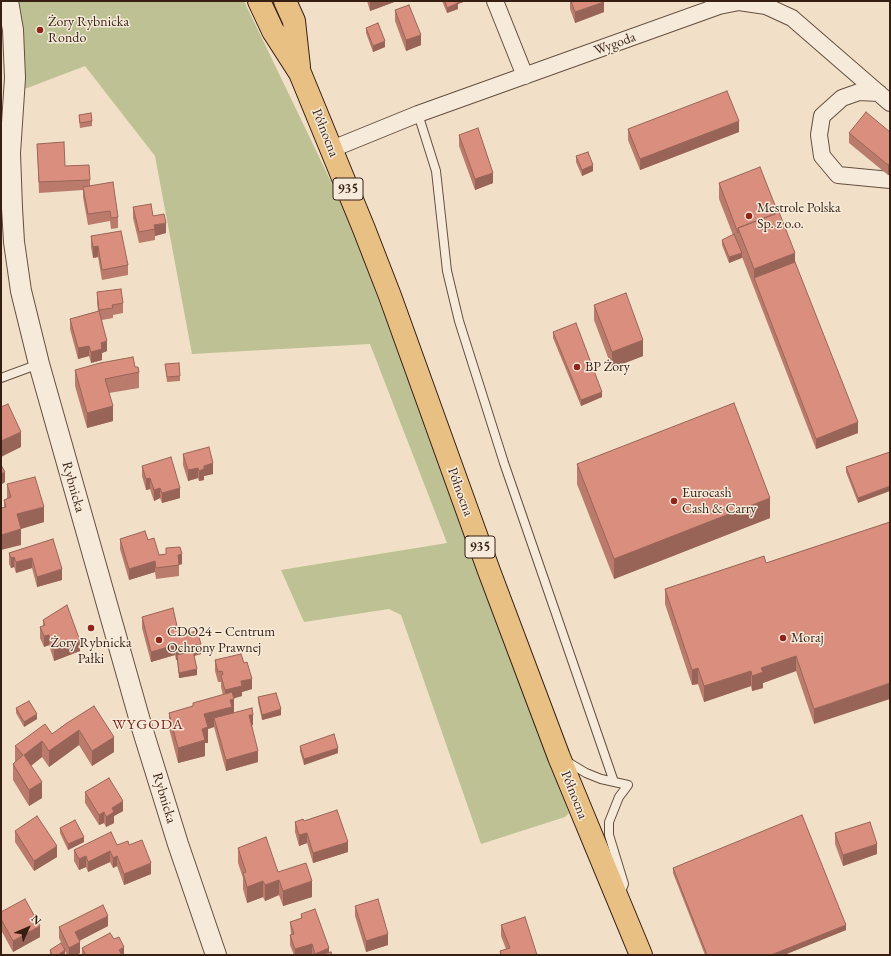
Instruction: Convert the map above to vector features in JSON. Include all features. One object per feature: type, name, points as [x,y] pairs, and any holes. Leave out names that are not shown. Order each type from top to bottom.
[{"type":"main road","name":"Północna","points":[[259,1],[273,31],[300,73],[332,149],[390,296],[489,572],[559,757],[641,955]]},
{"type":"main road","name":"Północna","points":[[285,1],[294,21],[300,73]]},
{"type":"street","points":[[495,1],[524,76]]},
{"type":"street","name":"Wygoda","points":[[332,149],[418,114],[719,6],[739,2],[766,6],[792,18],[884,98]]},
{"type":"street","name":"Rybnicka","points":[[5,4],[12,30],[15,78],[6,176],[21,291],[39,364],[142,728],[178,844],[216,955]]},
{"type":"street","name":"Wygoda","points":[[884,98],[859,92],[842,98],[822,116],[819,135],[822,156],[838,175],[890,180]]},
{"type":"lane","points":[[418,114],[436,171],[447,271],[459,321],[504,463],[614,782]]},
{"type":"lane","points":[[1,378],[39,364]]},
{"type":"lane","points":[[559,757],[586,773],[601,779],[628,785],[619,797],[609,822],[609,835],[624,884],[618,901]]},
{"type":"green space","points":[[18,1],[244,1],[347,215],[569,813],[565,817],[481,844],[401,615],[389,609],[304,622],[281,570],[447,543],[370,344],[192,354],[155,156],[85,66],[22,90]]},
{"type":"building","points":[[445,1],[458,1],[458,3],[447,8]]},
{"type":"building","points":[[571,1],[603,1],[604,2],[575,12]]},
{"type":"building","points":[[409,5],[421,35],[406,40],[395,10]]},
{"type":"building","points":[[378,23],[385,41],[373,46],[366,28]]},
{"type":"building","points":[[727,91],[739,121],[640,159],[628,129]]},
{"type":"building","points":[[866,112],[890,132],[890,164],[888,165],[849,133]]},
{"type":"building","points":[[91,113],[92,121],[80,123],[79,115]]},
{"type":"building","points":[[478,128],[493,173],[475,179],[459,135]]},
{"type":"building","points":[[64,142],[65,166],[89,165],[90,180],[39,182],[37,144]]},
{"type":"building","points":[[588,152],[593,165],[582,170],[576,156]]},
{"type":"building","points":[[760,167],[778,213],[738,228],[738,233],[719,183]]},
{"type":"building","points":[[113,182],[118,217],[111,218],[110,211],[88,214],[83,187]]},
{"type":"building","points":[[151,204],[153,216],[164,214],[166,223],[154,225],[155,229],[139,232],[133,207]]},
{"type":"building","points":[[779,212],[795,253],[754,269],[738,228]]},
{"type":"building","points":[[121,231],[128,265],[102,270],[98,246],[93,247],[91,236]]},
{"type":"building","points":[[734,234],[742,253],[729,257],[722,240]]},
{"type":"building","points":[[795,262],[858,422],[816,439],[754,278]]},
{"type":"building","points":[[121,289],[123,303],[112,305],[113,308],[99,310],[97,292]]},
{"type":"building","points":[[626,293],[643,340],[612,352],[594,305]]},
{"type":"building","points":[[99,311],[107,341],[101,343],[102,349],[91,352],[89,346],[78,348],[70,319]]},
{"type":"building","points":[[576,323],[602,392],[581,400],[553,332]]},
{"type":"building","points":[[133,357],[135,367],[138,367],[139,372],[105,379],[113,406],[87,413],[75,370],[100,363]]},
{"type":"building","points":[[179,363],[180,376],[167,377],[165,364]]},
{"type":"building","name":"Eurocash Cash & Carry","points":[[734,403],[770,498],[614,559],[577,464]]},
{"type":"building","points":[[8,404],[21,432],[1,441],[1,407]]},
{"type":"building","points":[[209,447],[213,463],[204,466],[204,469],[199,471],[198,468],[188,470],[183,454]]},
{"type":"building","points":[[890,452],[890,486],[858,498],[846,467]]},
{"type":"building","points":[[171,457],[180,488],[162,493],[160,488],[154,490],[150,478],[146,479],[142,466]]},
{"type":"building","points":[[1,465],[5,472],[1,474]]},
{"type":"building","points":[[35,477],[44,507],[17,514],[21,529],[1,535],[1,508],[6,507],[4,500],[11,497],[7,484]]},
{"type":"building","name":"Moraj","points":[[890,522],[890,683],[814,709],[796,656],[761,668],[763,672],[752,676],[751,671],[704,686],[698,668],[692,670],[665,589],[764,556],[766,563]]},
{"type":"building","points":[[145,531],[148,540],[154,538],[159,555],[166,554],[166,548],[180,547],[182,554],[178,555],[179,565],[156,568],[155,561],[129,569],[120,539]]},
{"type":"building","points":[[53,539],[62,569],[37,577],[32,558],[16,562],[14,557],[11,558],[9,553]]},
{"type":"building","points":[[67,605],[80,641],[54,650],[49,635],[44,636],[40,627],[45,625],[43,620]]},
{"type":"building","points":[[173,608],[179,635],[197,631],[201,644],[176,649],[175,645],[151,652],[142,617]]},
{"type":"building","points":[[193,651],[197,669],[179,673],[177,655]]},
{"type":"building","points":[[241,654],[244,663],[247,662],[252,679],[241,681],[242,686],[225,690],[221,676],[223,674],[222,671],[218,672],[215,660]]},
{"type":"building","points":[[232,692],[234,699],[230,700],[232,707],[204,714],[208,727],[202,729],[205,740],[178,748],[169,713],[193,706],[193,703]]},
{"type":"building","points":[[276,693],[281,709],[262,715],[258,697]]},
{"type":"building","points":[[29,701],[37,714],[24,722],[16,708]]},
{"type":"building","points":[[94,706],[114,737],[92,751],[79,730],[49,751],[42,741],[24,755],[42,782],[29,790],[13,764],[23,755],[15,746],[45,724],[52,734]]},
{"type":"building","points":[[252,708],[253,715],[249,715],[258,751],[226,760],[214,718]]},
{"type":"building","points":[[334,734],[338,748],[304,759],[300,746]]},
{"type":"building","points":[[109,778],[123,801],[112,808],[114,812],[106,817],[104,812],[99,815],[85,792]]},
{"type":"building","points":[[337,810],[348,842],[313,853],[307,833],[299,835],[295,822],[303,819],[304,821]]},
{"type":"building","points":[[802,815],[846,925],[771,955],[707,955],[673,868]]},
{"type":"building","points":[[37,816],[57,846],[34,861],[15,831]]},
{"type":"building","points":[[75,820],[84,837],[68,844],[60,828]]},
{"type":"building","points":[[870,822],[877,844],[843,855],[835,833]]},
{"type":"building","points":[[111,832],[117,845],[128,841],[129,845],[142,840],[151,863],[124,874],[117,856],[113,858],[110,851],[88,862],[86,856],[79,859],[74,850]]},
{"type":"building","points":[[266,837],[278,872],[306,863],[312,881],[283,891],[279,880],[265,885],[263,881],[247,887],[243,873],[246,872],[238,848]]},
{"type":"building","points":[[25,899],[40,926],[13,941],[1,919],[1,912]]},
{"type":"building","points":[[378,899],[388,934],[366,941],[355,906]]},
{"type":"building","points":[[103,905],[108,916],[75,932],[80,942],[69,948],[59,927]]},
{"type":"building","points":[[315,909],[329,948],[315,954],[312,944],[295,949],[290,935],[294,934],[290,922],[302,918],[301,914]]},
{"type":"building","points":[[525,917],[537,955],[501,955],[500,951],[510,948],[501,925]]},
{"type":"building","points":[[110,933],[114,939],[119,937],[124,947],[119,950],[122,955],[86,955],[82,948]]},
{"type":"building","points":[[61,943],[65,950],[58,955],[52,955],[50,950]]},
{"type":"building","points":[[331,952],[332,955],[319,955]]},
{"type":"place","name":"Żory Rybnicka Rondo","points":[[40,30]]},
{"type":"place","name":"Mestrole Polska Sp. z o.o.","points":[[749,216]]},
{"type":"place","name":"BP Żory","points":[[577,367]]},
{"type":"place","name":"Eurocash Cash & Carry","points":[[674,501]]},
{"type":"place","name":"Żory Rybnicka Pałki","points":[[91,628]]},
{"type":"place","name":"Moraj","points":[[783,638]]},
{"type":"place","name":"CDO24 – Centrum Ochrony Prawnej","points":[[159,640]]},
{"type":"district","name":"WYGODA","points":[[148,725]]}]
